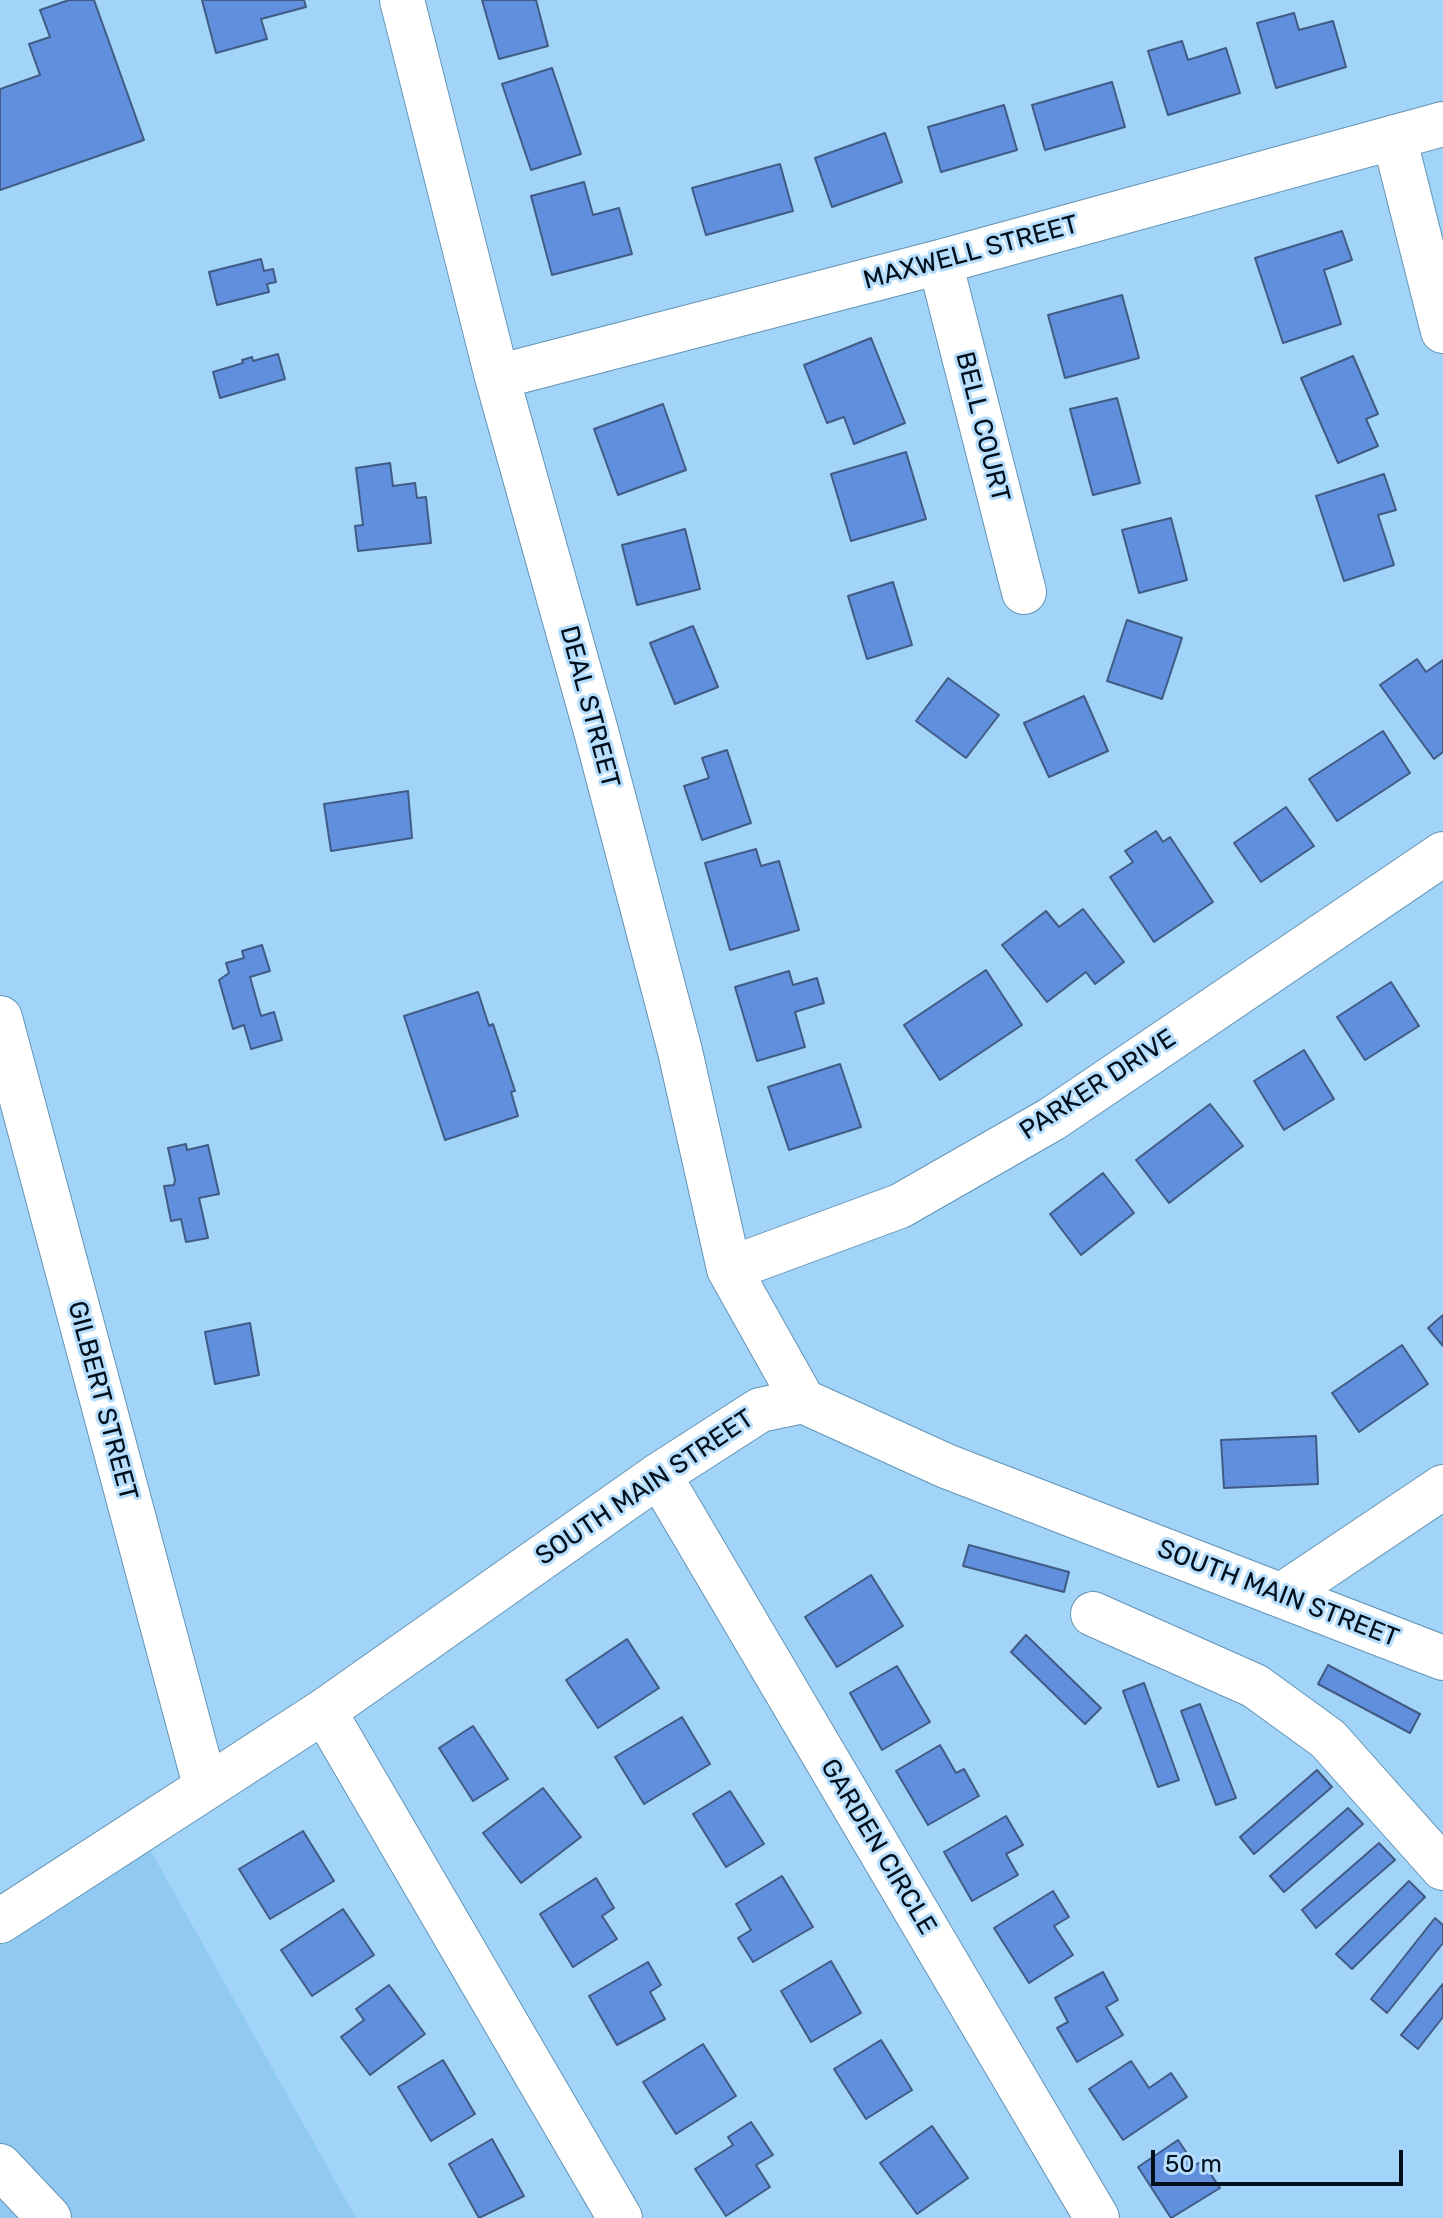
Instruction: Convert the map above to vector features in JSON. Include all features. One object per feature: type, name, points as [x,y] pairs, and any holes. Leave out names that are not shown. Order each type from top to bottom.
[{"type":"street","name":"DEAL STREET","points":[[402,0],[497,377],[600,746],[680,1051],[729,1269],[803,1401]]},
{"type":"street","name":"MAXWELL STREET","points":[[497,377],[940,262],[1443,124]]},
{"type":"street","points":[[1394,137],[1443,331]]},
{"type":"street","name":"BELL COURT","points":[[940,262],[1024,592]]},
{"type":"street","name":"PARKER DRIVE","points":[[729,1269],[900,1206],[1052,1119],[1443,854]]},
{"type":"street","name":"GILBERT STREET","points":[[0,1018],[205,1785]]},
{"type":"street","name":"SOUTH MAIN STREET","points":[[0,1921],[205,1785],[324,1711],[659,1475],[760,1410],[803,1401],[946,1466],[1443,1658]]},
{"type":"street","name":"GARDEN CIRCLE","points":[[659,1475],[1097,2218]]},
{"type":"street","points":[[1282,1595],[1443,1487]]},
{"type":"street","points":[[1093,1614],[1255,1686],[1328,1739],[1443,1868]]},
{"type":"street","points":[[324,1711],[620,2218]]},
{"type":"street","points":[[0,2166],[49,2218]]},
{"type":"shaded area","points":[[139,1830],[356,2218],[0,2218],[0,1922]]},
{"type":"building","points":[[69,0],[94,0],[144,140],[0,190],[0,89],[40,75],[29,44],[50,37],[40,10]]},
{"type":"building","points":[[202,0],[304,0],[306,7],[261,19],[267,39],[216,53]]},
{"type":"building","points":[[482,0],[536,0],[548,46],[499,59]]},
{"type":"building","points":[[1294,13],[1299,30],[1333,21],[1346,67],[1276,88],[1257,23]]},
{"type":"building","points":[[1182,41],[1188,60],[1226,48],[1240,93],[1168,115],[1148,51]]},
{"type":"building","points":[[552,68],[581,154],[531,170],[502,84]]},
{"type":"building","points":[[1112,82],[1125,127],[1045,150],[1032,105]]},
{"type":"building","points":[[1004,105],[1017,150],[941,172],[928,127]]},
{"type":"building","points":[[885,133],[902,182],[832,207],[815,158]]},
{"type":"building","points":[[780,164],[793,211],[706,235],[692,188]]},
{"type":"building","points":[[584,182],[593,215],[619,208],[632,254],[552,275],[531,196]]},
{"type":"building","points":[[1342,231],[1352,260],[1324,270],[1341,324],[1283,343],[1255,258]]},
{"type":"building","points":[[261,259],[264,271],[273,269],[276,282],[267,284],[269,292],[217,305],[209,272]]},
{"type":"building","points":[[1122,295],[1139,358],[1065,378],[1048,315]]},
{"type":"building","points":[[871,338],[905,423],[854,444],[844,417],[827,423],[804,365]]},
{"type":"building","points":[[278,354],[285,379],[220,398],[213,372],[252,357],[253,361]]},
{"type":"building","points":[[1353,356],[1378,414],[1366,419],[1378,446],[1338,463],[1301,378]]},
{"type":"building","points":[[1117,398],[1140,483],[1093,495],[1070,409]]},
{"type":"building","points":[[663,404],[686,470],[618,495],[594,429]]},
{"type":"building","points":[[906,452],[926,519],[851,541],[831,474]]},
{"type":"building","points":[[390,463],[393,486],[415,483],[417,498],[426,497],[431,543],[358,551],[355,526],[363,525],[356,468]]},
{"type":"building","points":[[1384,474],[1396,510],[1378,515],[1394,565],[1344,581],[1316,496]]},
{"type":"building","points":[[1171,518],[1187,580],[1139,593],[1122,530]]},
{"type":"building","points":[[685,529],[700,589],[637,605],[622,545]]},
{"type":"building","points":[[893,582],[912,645],[867,659],[848,596]]},
{"type":"building","points":[[1127,620],[1182,638],[1162,699],[1107,681]]},
{"type":"building","points":[[693,626],[718,687],[675,704],[650,643]]},
{"type":"building","points":[[1417,659],[1426,672],[1443,660],[1443,752],[1434,759],[1380,685]]},
{"type":"building","points":[[948,678],[999,715],[966,758],[916,721]]},
{"type":"building","points":[[1084,696],[1108,751],[1049,777],[1024,723]]},
{"type":"building","points":[[1383,731],[1410,773],[1337,821],[1309,779]]},
{"type":"building","points":[[727,750],[751,823],[702,840],[684,786],[709,778],[702,758]]},
{"type":"building","points":[[408,791],[412,838],[331,851],[324,804]]},
{"type":"building","points":[[1286,807],[1314,846],[1261,882],[1234,843]]},
{"type":"building","points":[[1156,831],[1163,842],[1170,837],[1213,902],[1154,942],[1110,877],[1133,862],[1125,851]]},
{"type":"building","points":[[756,849],[761,866],[779,861],[799,930],[730,950],[705,863]]},
{"type":"building","points":[[1083,909],[1124,962],[1095,984],[1086,972],[1047,1002],[1002,945],[1046,911],[1059,927]]},
{"type":"building","points":[[262,945],[270,971],[250,977],[261,1016],[274,1012],[282,1040],[251,1049],[244,1025],[233,1029],[219,980],[229,973],[226,963],[244,958],[242,951]]},
{"type":"building","points":[[986,970],[1022,1025],[940,1080],[904,1025]]},
{"type":"building","points":[[789,971],[793,985],[817,978],[824,1003],[795,1012],[805,1047],[757,1061],[735,987]]},
{"type":"building","points":[[1391,982],[1419,1026],[1365,1060],[1337,1017]]},
{"type":"building","points":[[478,992],[489,1026],[493,1024],[515,1091],[511,1092],[518,1116],[445,1140],[404,1016]]},
{"type":"building","points":[[1304,1050],[1334,1099],[1284,1130],[1254,1081]]},
{"type":"building","points":[[840,1064],[861,1127],[789,1150],[768,1087]]},
{"type":"building","points":[[1210,1104],[1243,1146],[1169,1203],[1136,1160]]},
{"type":"building","points":[[186,1144],[187,1150],[208,1145],[219,1194],[199,1198],[208,1238],[186,1242],[181,1219],[171,1221],[164,1186],[174,1185],[175,1180],[168,1148]]},
{"type":"building","points":[[1103,1173],[1134,1213],[1081,1255],[1050,1214]]},
{"type":"building","points":[[1443,1315],[1443,1346],[1428,1328]]},
{"type":"building","points":[[250,1323],[259,1375],[215,1384],[205,1332]]},
{"type":"building","points":[[1402,1345],[1428,1384],[1359,1432],[1332,1393]]},
{"type":"building","points":[[1316,1436],[1318,1484],[1224,1488],[1221,1440]]},
{"type":"building","points":[[969,1545],[1069,1572],[1064,1592],[963,1566]]},
{"type":"building","points":[[871,1575],[903,1626],[837,1667],[805,1617]]},
{"type":"building","points":[[1026,1635],[1101,1708],[1085,1724],[1011,1652]]},
{"type":"building","points":[[627,1639],[659,1688],[598,1728],[566,1680]]},
{"type":"building","points":[[1328,1665],[1420,1714],[1410,1733],[1318,1684]]},
{"type":"building","points":[[897,1666],[930,1722],[882,1750],[850,1693]]},
{"type":"building","points":[[1144,1683],[1179,1780],[1158,1787],[1123,1691]]},
{"type":"building","points":[[1200,1704],[1236,1798],[1216,1805],[1181,1711]]},
{"type":"building","points":[[682,1717],[710,1764],[644,1804],[615,1757]]},
{"type":"building","points":[[473,1726],[508,1779],[473,1801],[439,1748]]},
{"type":"building","points":[[940,1745],[956,1773],[964,1769],[979,1796],[928,1825],[896,1771]]},
{"type":"building","points":[[1317,1770],[1332,1787],[1254,1854],[1240,1837]]},
{"type":"building","points":[[543,1788],[581,1837],[521,1883],[483,1833]]},
{"type":"building","points":[[730,1791],[764,1844],[726,1867],[693,1814]]},
{"type":"building","points":[[1348,1808],[1363,1824],[1284,1892],[1270,1876]]},
{"type":"building","points":[[1006,1816],[1023,1845],[1006,1854],[1018,1875],[972,1901],[944,1852]]},
{"type":"building","points":[[303,1831],[334,1881],[270,1919],[239,1869]]},
{"type":"building","points":[[1379,1843],[1395,1860],[1316,1928],[1302,1910]]},
{"type":"building","points":[[782,1876],[813,1927],[753,1962],[738,1938],[751,1930],[736,1904]]},
{"type":"building","points":[[596,1878],[614,1908],[602,1916],[617,1939],[573,1967],[540,1914]]},
{"type":"building","points":[[1409,1881],[1425,1897],[1352,1969],[1336,1954]]},
{"type":"building","points":[[1053,1891],[1069,1917],[1054,1926],[1073,1955],[1029,1983],[994,1928]]},
{"type":"building","points":[[343,1909],[374,1955],[312,1996],[281,1950]]},
{"type":"building","points":[[1435,1918],[1443,1925],[1443,1943],[1387,2013],[1371,1999]]},
{"type":"building","points":[[831,1961],[861,2013],[811,2042],[781,1991]]},
{"type":"building","points":[[648,1962],[661,1985],[650,1992],[665,2019],[617,2045],[589,1996]]},
{"type":"building","points":[[1103,1972],[1118,2000],[1106,2007],[1123,2035],[1077,2062],[1057,2028],[1068,2022],[1055,1998]]},
{"type":"building","points":[[1443,1984],[1443,2017],[1418,2049],[1401,2035]]},
{"type":"building","points":[[389,1985],[425,2034],[370,2075],[341,2037],[364,2020],[356,2009]]},
{"type":"building","points":[[881,2040],[912,2090],[866,2119],[834,2069]]},
{"type":"building","points":[[703,2044],[736,2096],[676,2134],[643,2082]]},
{"type":"building","points":[[443,2060],[475,2114],[431,2141],[398,2087]]},
{"type":"building","points":[[1131,2061],[1149,2088],[1171,2073],[1187,2097],[1123,2140],[1089,2089]]},
{"type":"building","points":[[751,2122],[773,2155],[756,2165],[770,2187],[726,2216],[695,2169],[733,2145],[728,2137]]},
{"type":"building","points":[[932,2126],[968,2178],[917,2214],[880,2163]]},
{"type":"building","points":[[492,2139],[524,2196],[479,2218],[449,2164]]},
{"type":"building","points":[[1178,2140],[1195,2165],[1202,2161],[1220,2188],[1171,2218],[1138,2167]]}]
